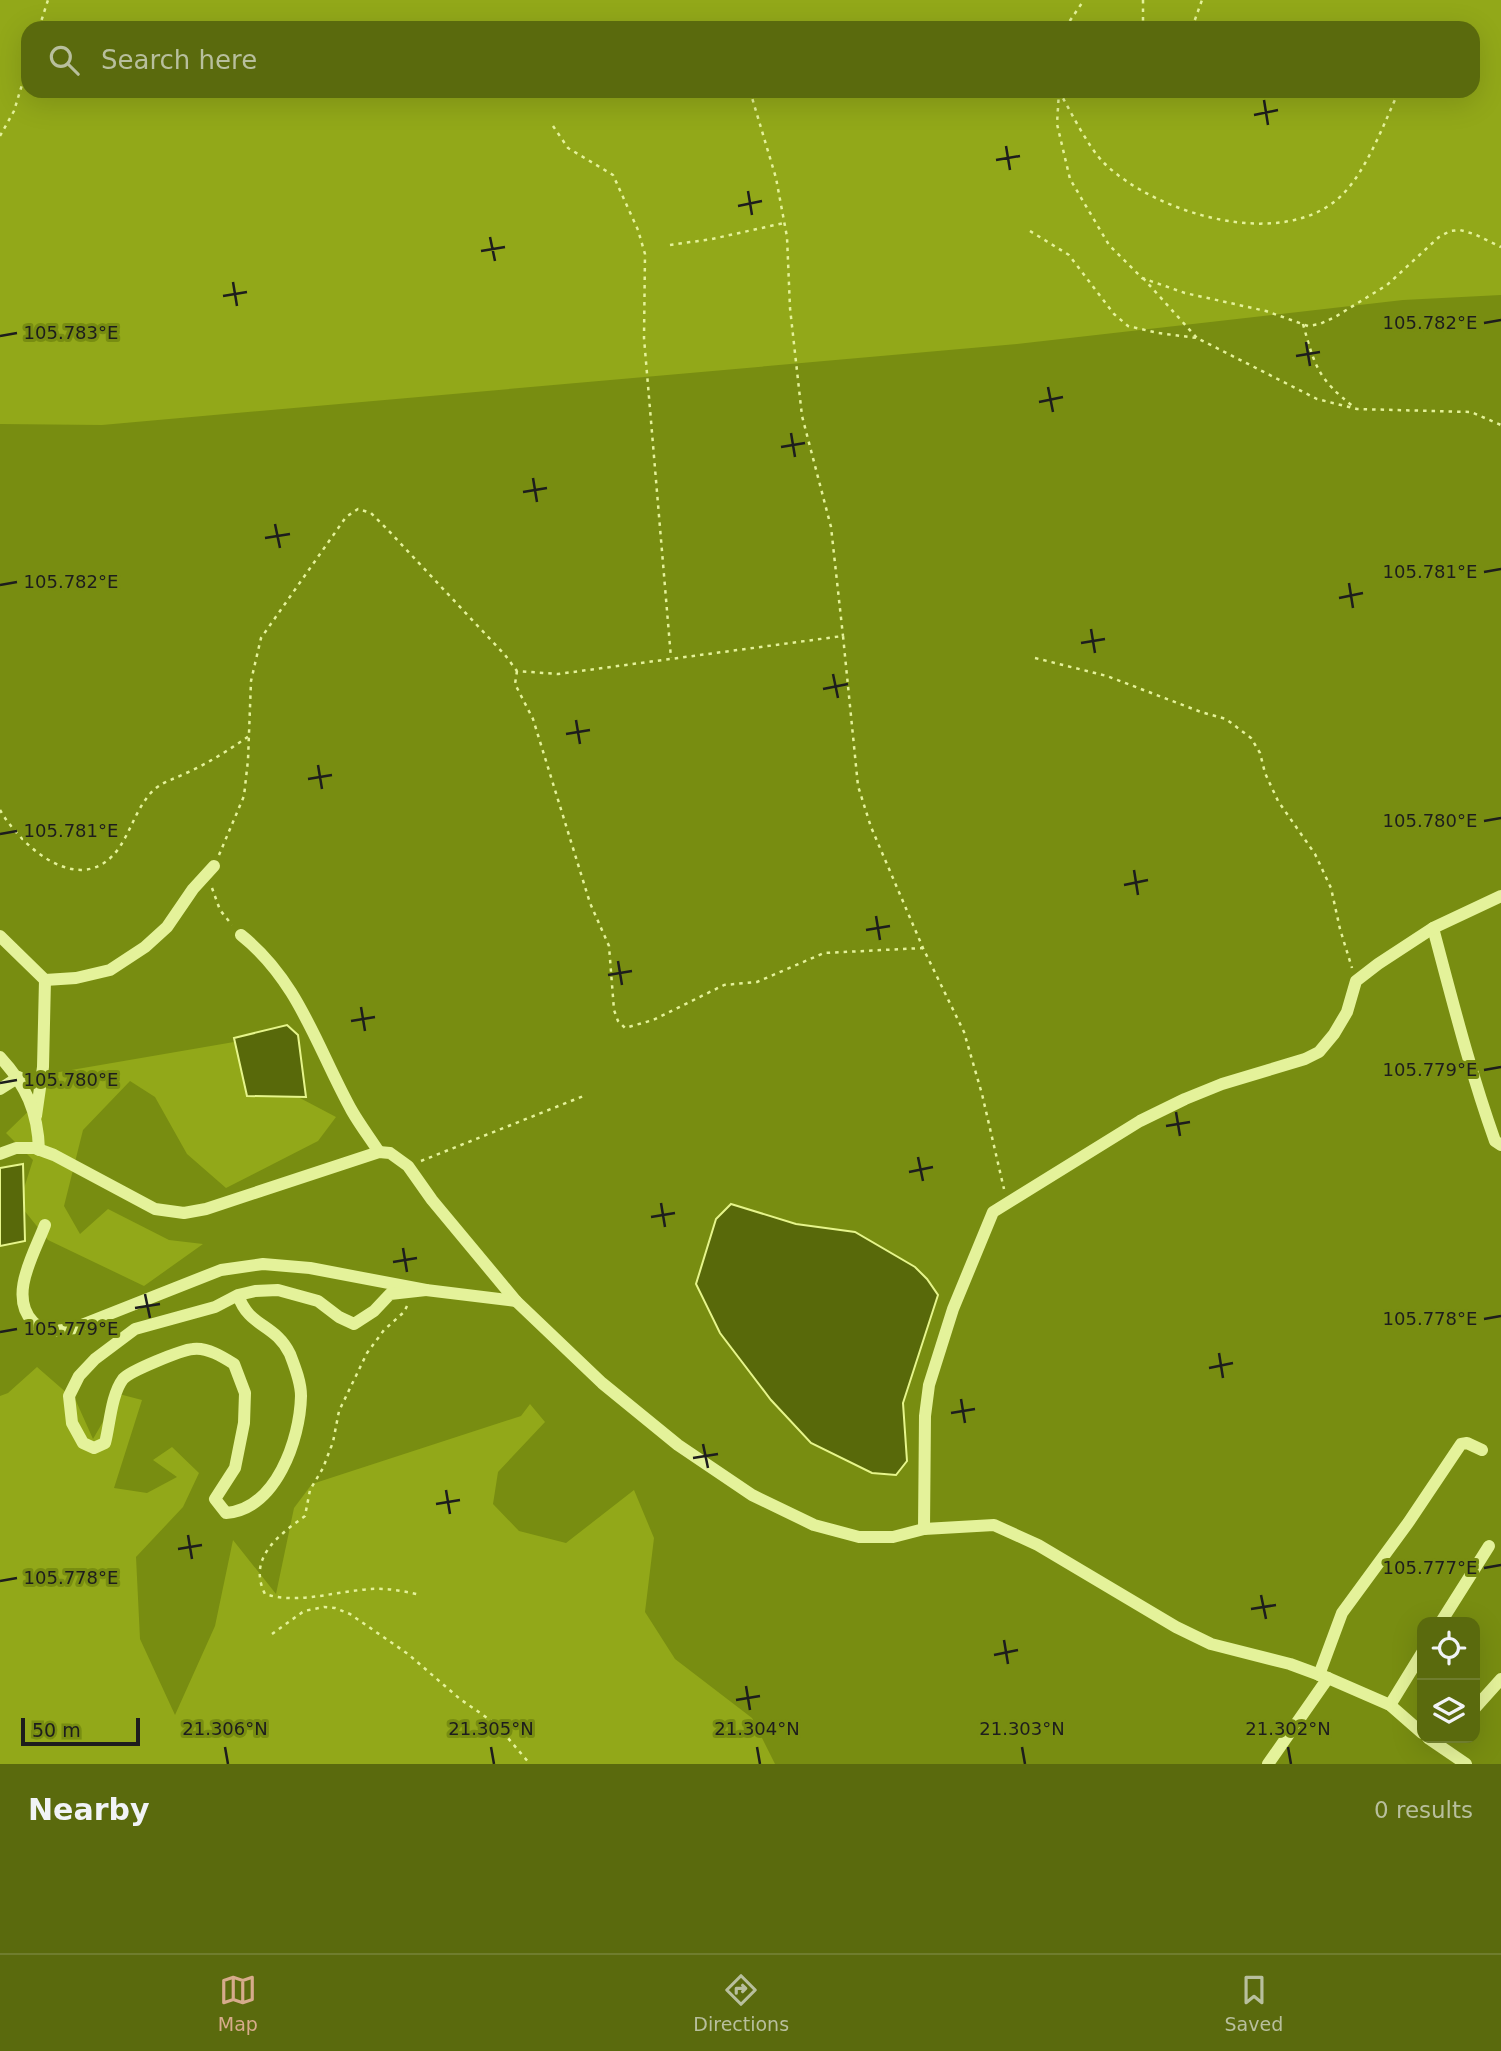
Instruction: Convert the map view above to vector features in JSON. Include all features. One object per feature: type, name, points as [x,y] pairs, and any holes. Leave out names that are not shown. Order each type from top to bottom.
[{"type":"street","points":[[45,980],[76,978],[110,971],[145,947],[167,927],[193,889],[214,866]]},
{"type":"street","points":[[924,1529],[925,1416],[929,1385],[953,1309],[993,1212],[1140,1121],[1222,1084],[1305,1059],[1319,1052],[1347,1012],[1356,981],[1433,928],[1501,896]]},
{"type":"street","points":[[1433,928],[1465,1048],[1495,1141],[1501,1145]]},
{"type":"street","points":[[241,935],[257,948],[296,997],[353,1112],[379,1152]]},
{"type":"street","points":[[0,936],[45,980],[43,1067],[36,1115],[39,1150]]},
{"type":"street","points":[[0,1057],[19,1077],[36,1115]]},
{"type":"street","points":[[0,1089],[19,1077]]},
{"type":"street","points":[[0,1154],[16,1148],[39,1150],[54,1155],[155,1209],[184,1213],[206,1209],[379,1152],[390,1153],[408,1166],[516,1301],[602,1383],[678,1445],[752,1495],[814,1525],[859,1537],[893,1537],[924,1529],[994,1525],[1038,1545],[1165,1621],[1210,1644],[1290,1664],[1324,1676],[1390,1705],[1417,1728]]},
{"type":"street","points":[[45,1226],[27,1271],[22,1295],[25,1314],[40,1328],[55,1332],[74,1328],[221,1270],[263,1264],[310,1268],[426,1290],[516,1301]]},
{"type":"street","points":[[238,1295],[243,1309],[251,1318],[278,1335],[284,1343],[297,1372],[301,1395],[291,1446],[281,1474],[262,1498],[240,1512],[226,1513],[215,1499],[235,1468],[244,1423],[245,1393],[234,1364],[217,1354],[194,1349],[124,1378],[116,1393],[106,1443],[94,1448],[83,1443],[72,1423],[69,1396],[79,1376],[95,1359],[135,1329],[215,1307],[238,1295],[278,1290],[318,1301],[339,1317],[354,1324],[374,1311],[390,1294],[426,1290]]},
{"type":"street","points":[[1268,1764],[1324,1676],[1342,1613],[1408,1523],[1461,1444],[1467,1443],[1482,1450]]},
{"type":"street","points":[[1444,1617],[1489,1546]]},
{"type":"street","points":[[1390,1705],[1417,1661]]},
{"type":"street","points":[[1480,1702],[1501,1679]]},
{"type":"street","points":[[1441,1743],[1466,1764]]},
{"type":"path","points":[[41,21],[48,0]]},
{"type":"path","points":[[1070,21],[1084,0]]},
{"type":"path","points":[[1143,0],[1143,21]]},
{"type":"path","points":[[1194,21],[1202,0]]},
{"type":"path","points":[[0,136],[14,111],[21,88]]},
{"type":"path","points":[[752,98],[776,178],[784,223],[802,416],[831,527],[858,786],[872,827],[923,948],[964,1032],[982,1094],[1007,1202]]},
{"type":"path","points":[[1059,98],[1057,124],[1070,179],[1109,245],[1197,338]]},
{"type":"path","points":[[1063,98],[1102,162],[1130,185],[1211,217],[1252,225],[1306,216],[1324,208],[1343,194],[1373,148],[1395,98]]},
{"type":"path","points":[[553,126],[568,148],[613,174],[638,230],[645,254],[644,338],[671,658]]},
{"type":"path","points":[[670,245],[784,223]]},
{"type":"path","points":[[1030,230],[1069,255],[1114,314],[1128,326],[1197,338],[1317,399],[1357,409],[1471,412],[1501,425]]},
{"type":"path","points":[[1142,278],[1185,293],[1266,311],[1308,326],[1320,324],[1387,285],[1439,237],[1450,231],[1460,230],[1474,234],[1501,247]]},
{"type":"path","points":[[1303,324],[1319,374],[1334,392],[1357,409]]},
{"type":"path","points":[[241,935],[220,909],[211,888],[214,866],[244,796],[251,681],[261,638],[346,517],[358,509],[371,513],[387,529],[517,671],[558,674],[843,636]]},
{"type":"path","points":[[1035,658],[1107,676],[1200,712],[1226,719],[1251,738],[1260,753],[1265,773],[1278,801],[1315,854],[1331,888],[1356,981]]},
{"type":"path","points":[[517,671],[515,684],[533,719],[587,894],[609,946],[614,1010],[618,1021],[625,1028],[653,1020],[724,985],[757,982],[824,953],[923,948]]},
{"type":"path","points":[[0,810],[21,837],[47,860],[71,869],[87,870],[104,862],[117,851],[153,790],[168,779],[184,774],[227,752],[249,736]]},
{"type":"path","points":[[408,1166],[586,1095]]},
{"type":"path","points":[[420,1595],[392,1589],[363,1589],[282,1600],[265,1594],[260,1584],[260,1565],[266,1549],[305,1516],[310,1490],[323,1468],[333,1442],[339,1411],[367,1353],[410,1302],[426,1290]]},
{"type":"path","points":[[321,1595],[324,1607]]},
{"type":"path","points":[[272,1634],[304,1611],[324,1607],[350,1614],[408,1654],[460,1699],[496,1724],[530,1764]]},
{"type":"shaded area","points":[[0,0],[1501,0],[1501,295],[1403,300],[1017,344],[102,425],[0,424]]},
{"type":"shaded area","points":[[287,1025],[298,1035],[306,1097],[247,1096],[234,1038]]},
{"type":"shaded area","points":[[234,1042],[262,1078],[336,1117],[318,1141],[226,1188],[187,1154],[155,1097],[130,1081],[83,1130],[64,1206],[80,1234],[108,1209],[169,1240],[203,1244],[144,1286],[48,1240],[19,1204],[33,1160],[6,1133],[44,1096],[19,1079]]},
{"type":"shaded area","points":[[23,1164],[25,1241],[0,1246],[0,1168]]},
{"type":"shaded area","points":[[731,1204],[796,1224],[855,1232],[915,1267],[938,1295],[903,1403],[907,1461],[896,1475],[872,1473],[811,1443],[771,1400],[720,1333],[696,1284],[716,1219]]},
{"type":"shaded area","points":[[37,1367],[76,1401],[93,1439],[119,1394],[142,1400],[114,1488],[147,1493],[177,1477],[153,1460],[172,1447],[199,1473],[183,1507],[136,1557],[140,1639],[175,1715],[215,1626],[233,1540],[276,1594],[294,1508],[312,1484],[521,1416],[530,1404],[545,1422],[498,1472],[493,1504],[519,1531],[566,1543],[634,1490],[654,1538],[645,1612],[675,1659],[752,1718],[775,1764],[0,1764],[0,1396],[8,1393]]}]
